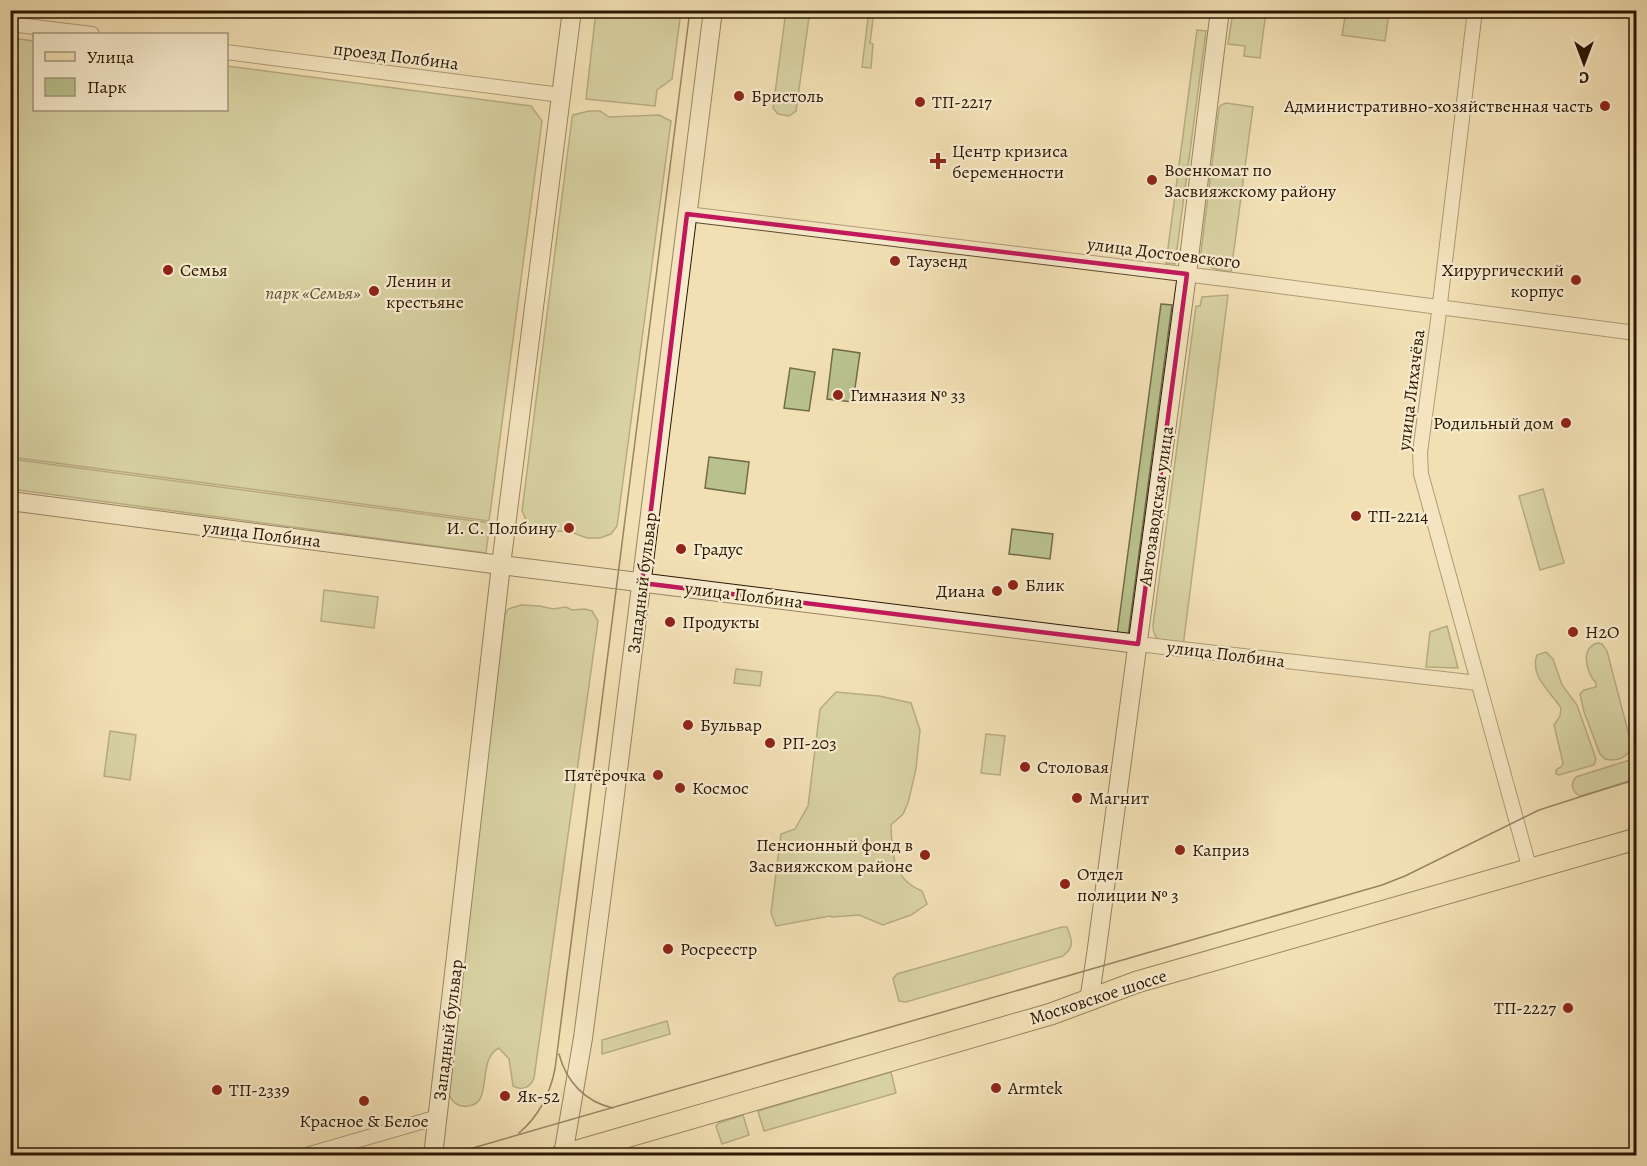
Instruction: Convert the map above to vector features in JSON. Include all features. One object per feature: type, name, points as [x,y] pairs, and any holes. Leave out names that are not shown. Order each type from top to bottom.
[{"type":"main road","name":"Московское шоссе","points":[[561,1155],[1052,1014],[1137,982],[1636,839]]},
{"type":"street","name":"Западный бульвар","points":[[433,1155],[501,565],[572,10]]},
{"type":"street","name":"Западный бульвар","points":[[561,1155],[584,1026],[713,10]]},
{"type":"street","name":"Автозаводская улица","points":[[1089,1001],[1187,274],[1220,10]]},
{"type":"street","name":"улица Лихачёва","points":[[1475,10],[1420,452],[1421,474],[1530,870]]},
{"type":"street","points":[[10,24],[84,33]]},
{"type":"street","name":"проезд Полбина","points":[[228,52],[561,95]]},
{"type":"street","name":"улица Достоевского","points":[[687,214],[1187,274],[1636,333]]},
{"type":"street","name":"улица Полбина","points":[[10,501],[642,583],[1478,683]]},
{"type":"street","points":[[303,1155],[438,1117]]},
{"type":"highlighted area","points":[[687,214],[1187,274],[1138,644],[642,583]]},
{"type":"green space","points":[[869,10],[874,11],[870,43],[873,44],[871,68],[862,67]]},
{"type":"green space","points":[[596,11],[681,11],[672,79],[657,90],[655,106],[586,99]]},
{"type":"green space","points":[[786,11],[807,11],[809,17],[796,111],[789,116],[778,114],[773,108]]},
{"type":"green space","points":[[1233,11],[1266,11],[1260,58],[1244,56],[1245,46],[1228,44]]},
{"type":"green space","points":[[1346,11],[1389,12],[1385,41],[1342,35]]},
{"type":"green space","points":[[1197,30],[1206,31],[1175,264],[1166,263]]},
{"type":"green space","name":"парк «Семья»","points":[[11,38],[33,41],[33,111],[228,111],[228,66],[531,106],[542,121],[489,521],[11,457],[10,382],[16,340],[10,339]]},
{"type":"green space","points":[[1226,103],[1253,107],[1231,272],[1208,265],[1201,252],[1219,108]]},
{"type":"green space","points":[[600,111],[609,117],[659,115],[671,121],[617,526],[611,534],[600,538],[587,538],[568,531],[541,532],[529,526],[522,511],[572,118],[573,115]]},
{"type":"green space","points":[[1228,295],[1183,646],[1158,640],[1153,625],[1196,306],[1200,306],[1202,297]]},
{"type":"green space","points":[[1161,304],[1172,305],[1128,636],[1117,635]]},
{"type":"green space","points":[[833,349],[860,353],[853,402],[827,399]]},
{"type":"green space","points":[[790,368],[815,372],[809,411],[784,408]]},
{"type":"green space","points":[[709,457],[749,462],[745,494],[705,488]]},
{"type":"green space","points":[[11,459],[490,523],[486,553],[11,489]]},
{"type":"green space","points":[[1543,489],[1564,563],[1540,570],[1519,496]]},
{"type":"green space","points":[[1012,529],[1053,534],[1050,559],[1009,554]]},
{"type":"green space","points":[[324,590],[378,597],[374,628],[321,621]]},
{"type":"green space","points":[[521,605],[553,609],[566,607],[572,610],[585,609],[592,611],[598,621],[534,1078],[525,1088],[513,1086],[509,1059],[499,1048],[493,1052],[487,1064],[480,1099],[475,1104],[464,1106],[453,1101],[447,1090],[505,615],[508,609]]},
{"type":"green space","points":[[1447,626],[1458,668],[1426,667],[1430,632]]},
{"type":"green space","points":[[1598,643],[1602,644],[1607,651],[1631,743],[1629,752],[1615,760],[1605,759],[1600,754],[1584,712],[1580,694],[1584,690],[1596,687],[1586,661],[1588,650]]},
{"type":"green space","points":[[1546,652],[1553,659],[1562,685],[1577,705],[1596,759],[1594,765],[1559,775],[1556,774],[1556,770],[1563,763],[1554,725],[1560,716],[1561,708],[1538,677],[1535,663],[1537,655]]},
{"type":"green space","points":[[736,669],[762,672],[760,686],[734,683]]},
{"type":"green space","points":[[836,692],[879,696],[911,703],[920,730],[916,769],[908,803],[903,814],[891,825],[892,845],[899,872],[912,886],[922,891],[927,904],[911,915],[883,925],[859,915],[830,916],[776,926],[771,913],[781,834],[795,829],[808,806],[820,709]]},
{"type":"green space","points":[[110,731],[136,735],[130,780],[104,776]]},
{"type":"green space","points":[[986,734],[1005,736],[1000,775],[981,773]]},
{"type":"green space","points":[[1636,758],[1636,780],[1580,796],[1574,790],[1573,782],[1576,777]]},
{"type":"green space","points":[[1067,927],[1071,943],[1069,950],[1063,956],[906,1002],[899,1001],[893,979],[897,974]]},
{"type":"green space","points":[[667,1021],[670,1034],[602,1054],[602,1040]]},
{"type":"green space","points":[[891,1072],[896,1093],[764,1131],[758,1111]]},
{"type":"green space","points":[[743,1115],[749,1135],[722,1144],[716,1126]]},
{"type":"tram line","points":[[519,1133],[543,1104],[555,1069],[690,10]]},
{"type":"tram line","points":[[445,1156],[1382,885],[1539,810],[1636,779]]},
{"type":"tram line","points":[[559,1054],[566,1073],[578,1089],[594,1101],[613,1108]]},
{"type":"place","name":"Бристоль","points":[[739,96]]},
{"type":"place","name":"ТП-2217","points":[[920,102]]},
{"type":"place","name":"Административно-хозяйственная часть","points":[[1605,106]]},
{"type":"place","name":"Центр кризиса беременности","points":[[938,161]]},
{"type":"place","name":"Военкомат по Засвияжскому району","points":[[1152,180]]},
{"type":"place","name":"Таузенд","points":[[895,261]]},
{"type":"place","name":"Семья","points":[[168,270]]},
{"type":"place","name":"Хирургический корпус","points":[[1576,280]]},
{"type":"place","name":"Ленин и крестьяне","points":[[374,291]]},
{"type":"place","name":"Гимназия № 33","points":[[838,395]]},
{"type":"place","name":"Родильный дом","points":[[1566,423]]},
{"type":"place","name":"ТП-2214","points":[[1356,516]]},
{"type":"place","name":"И. С. Полбину","points":[[569,528]]},
{"type":"place","name":"Градус","points":[[681,549]]},
{"type":"place","name":"Блик","points":[[1013,585]]},
{"type":"place","name":"Диана","points":[[997,591]]},
{"type":"place","name":"Продукты","points":[[670,622]]},
{"type":"place","name":"H2O","points":[[1573,632]]},
{"type":"place","name":"Бульвар","points":[[688,725]]},
{"type":"place","name":"РП-203","points":[[770,743]]},
{"type":"place","name":"Столовая","points":[[1025,767]]},
{"type":"place","name":"Пятёрочка","points":[[658,775]]},
{"type":"place","name":"Космос","points":[[680,788]]},
{"type":"place","name":"Магнит","points":[[1077,798]]},
{"type":"place","name":"Каприз","points":[[1180,850]]},
{"type":"place","name":"Пенсионный фонд в Засвияжском районе","points":[[925,855]]},
{"type":"place","name":"Отдел полиции № 3","points":[[1065,884]]},
{"type":"place","name":"Росреестр","points":[[668,949]]},
{"type":"place","name":"ТП-2227","points":[[1568,1008]]},
{"type":"place","name":"Armtek","points":[[996,1088]]},
{"type":"place","name":"ТП-2339","points":[[217,1090]]},
{"type":"place","name":"Як-52","points":[[505,1096]]},
{"type":"place","name":"Красное & Белое","points":[[364,1101]]}]
